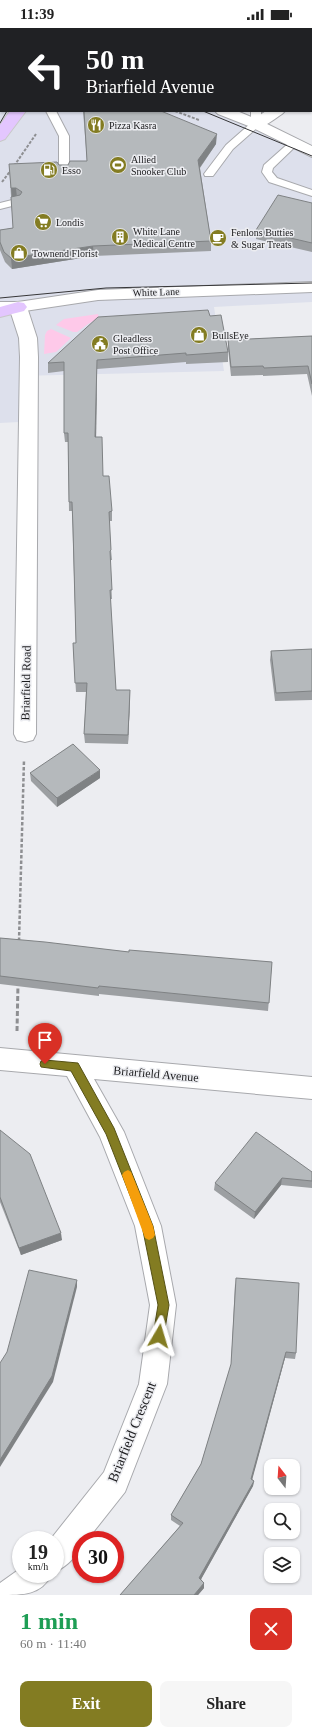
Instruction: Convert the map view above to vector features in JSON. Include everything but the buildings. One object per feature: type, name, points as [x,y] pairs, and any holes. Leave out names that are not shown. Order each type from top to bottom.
[{"type":"highway","points":[[0,136],[17,112]]},
{"type":"highway","points":[[0,312],[9,307]]},
{"type":"street","points":[[228,112],[256,118],[294,143],[312,152]]},
{"type":"street","points":[[256,118],[274,112]]},
{"type":"street","name":"White Lane","points":[[9,307],[98,295],[312,286]]},
{"type":"street","name":"Briarfield Road","points":[[9,307],[28,338],[29,357],[25,734]]},
{"type":"street","name":"Briarfield Avenue","points":[[8,1061],[312,1088]]},
{"type":"street","name":"Briarfield Crescent","points":[[64,1546],[115,1482],[153,1384],[163,1305],[148,1226],[111,1132],[74,1066]]},
{"type":"street","points":[[9,1595],[25,1583]]},
{"type":"lane","points":[[52,112],[64,136],[64,172]]},
{"type":"lane","points":[[209,174],[226,150],[248,129],[256,118]]},
{"type":"lane","points":[[294,143],[268,167],[267,172],[273,180],[312,193]]},
{"type":"lane","points":[[0,206],[16,202]]},
{"type":"path","points":[[0,184],[17,162],[50,112]]},
{"type":"path","name":"Briarfield Road","points":[[19,945],[25,734]]},
{"type":"path","points":[[8,1061],[18,977]]},
{"type":"shaded area","points":[[0,112],[225,112],[312,152],[312,302],[214,307],[224,371],[19,376],[19,422],[0,423]]},
{"type":"shaded area","points":[[98,314],[99,318],[77,332],[73,332],[56,325],[64,319]]},
{"type":"shaded area","points":[[51,329],[71,338],[56,352],[44,354],[45,335],[47,331]]},
{"type":"tram line","points":[[0,123],[6,112]]},
{"type":"tram line","points":[[205,112],[312,156]]},
{"type":"tram line","points":[[0,298],[106,288],[312,283]]},
{"type":"slow traffic","points":[[128,1175],[148,1226],[149,1235]]},
{"type":"place","name":"Pizza Kasra","points":[[96,125]]},
{"type":"place","name":"Allied Snooker Club","points":[[118,165]]},
{"type":"place","name":"Esso","points":[[49,170]]},
{"type":"place","name":"Londis","points":[[43,222]]},
{"type":"place","name":"White Lane Medical Centre","points":[[120,237]]},
{"type":"place","name":"Fenlons Butties & Sugar Treats","points":[[218,238]]},
{"type":"place","name":"Townend Florist","points":[[19,253]]},
{"type":"place","name":"BullsEye","points":[[199,335]]},
{"type":"place","name":"Gleadless Post Office","points":[[100,344]]},
{"type":"route","points":[[45,1064],[74,1066],[111,1132],[148,1226],[163,1305],[159,1336]]}]
